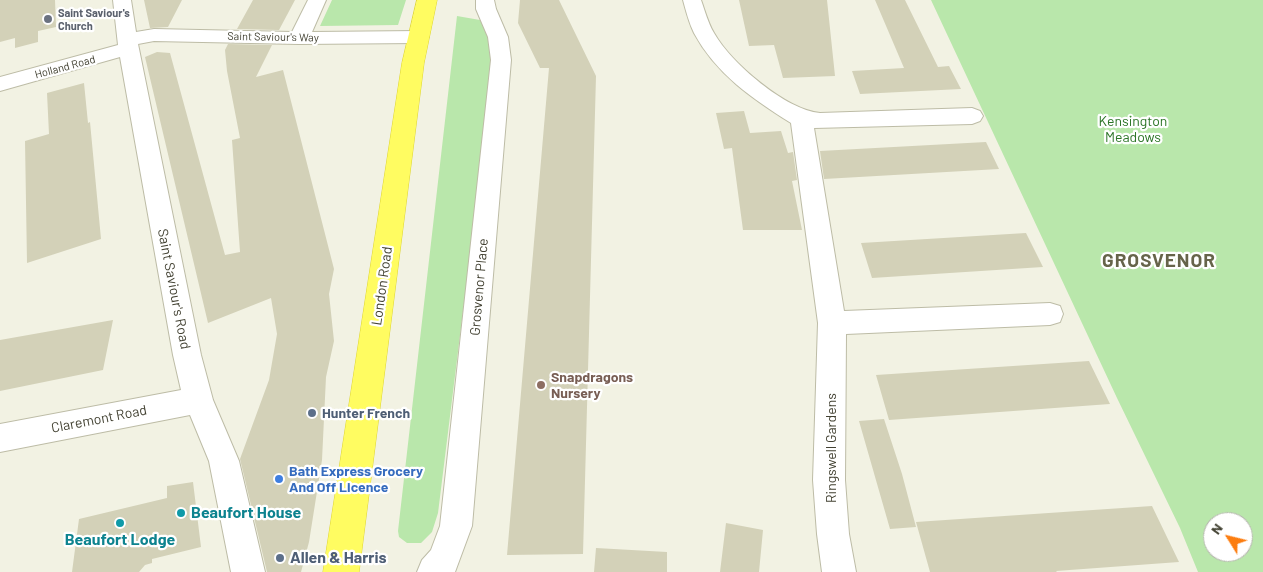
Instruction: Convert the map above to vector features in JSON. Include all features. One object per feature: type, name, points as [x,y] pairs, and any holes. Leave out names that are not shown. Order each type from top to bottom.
[{"type":"highway","name":"London Road","points":[[341,572],[411,82],[427,0]]},
{"type":"street","name":"Saint Saviour's Road","points":[[122,0],[128,44],[187,355],[198,400],[224,462],[248,572]]},
{"type":"street","points":[[299,38],[317,0]]},
{"type":"street","name":"Grosvenor Place","points":[[434,572],[443,561],[456,526],[501,60],[498,37],[486,10],[485,0]]},
{"type":"street","points":[[692,0],[704,32],[728,68],[748,86],[802,119],[820,121],[972,116]]},
{"type":"street","name":"Saint Saviour's Way","points":[[128,44],[154,35],[299,38],[419,36]]},
{"type":"street","name":"Holland Road","points":[[0,84],[128,44]]},
{"type":"street","name":"Ringswell Gardens","points":[[802,119],[832,323],[830,480],[833,534],[840,572]]},
{"type":"street","points":[[832,323],[1050,314]]},
{"type":"street","name":"Claremont Road","points":[[0,438],[198,400]]},
{"type":"green space","points":[[332,0],[406,0],[398,25],[320,26]]},
{"type":"green space","name":"Kensington Meadows","points":[[931,0],[1263,0],[1263,572],[1198,572],[1180,528],[1117,398]]},
{"type":"green space","points":[[457,16],[480,20],[491,37],[490,93],[438,513],[432,532],[421,543],[407,543],[399,537],[398,531]]},
{"type":"building","points":[[0,0],[55,0],[56,27],[38,31],[38,42],[15,48],[15,38],[0,42]]},
{"type":"building","points":[[144,0],[182,0],[168,27],[150,28]]},
{"type":"building","points":[[253,0],[295,0],[279,30],[237,29]]},
{"type":"building","points":[[520,0],[559,0],[596,76],[583,554],[507,555],[549,68],[540,68],[518,23]]},
{"type":"building","points":[[739,0],[827,0],[835,76],[783,78],[774,45],[749,46]]},
{"type":"building","points":[[875,0],[905,0],[938,67],[949,66],[961,89],[860,94],[852,71],[904,68]]},
{"type":"building","points":[[228,44],[272,45],[256,77],[283,70],[334,269],[329,294],[334,341],[326,377],[322,460],[309,542],[301,572],[267,572],[240,459],[269,380],[277,334],[271,298],[208,323],[145,57],[157,52],[170,53],[225,255],[240,252],[232,140],[240,138],[227,71],[225,50]]},
{"type":"building","points":[[84,83],[88,123],[90,122],[101,239],[27,263],[25,141],[49,134],[47,93]]},
{"type":"building","points":[[744,111],[750,133],[781,131],[788,153],[793,152],[797,180],[792,181],[802,230],[743,230],[732,148],[724,149],[716,113]]},
{"type":"building","points":[[986,142],[999,169],[824,179],[820,151]]},
{"type":"building","points":[[1026,233],[1043,267],[872,278],[861,243]]},
{"type":"building","points":[[113,320],[103,370],[0,391],[0,340]]},
{"type":"building","points":[[1089,361],[1110,404],[889,420],[876,375]]},
{"type":"building","points":[[884,419],[902,474],[916,527],[890,529],[859,421]]},
{"type":"building","name":"Beaufort House","points":[[193,482],[201,547],[152,559],[152,563],[145,565],[139,572],[72,572],[79,519],[167,498],[167,486]]},
{"type":"building","points":[[1152,506],[1179,562],[1057,572],[930,572],[916,522]]},
{"type":"building","points":[[726,523],[763,530],[759,572],[720,572]]},
{"type":"building","points":[[596,548],[667,552],[667,572],[594,572]]},
{"type":"place","name":"Saint Saviour's Church","points":[[48,19]]},
{"type":"place","name":"Snapdragons Nursery","points":[[541,385]]},
{"type":"place","name":"Hunter French","points":[[312,413]]},
{"type":"place","name":"Bath Express Grocery And Off Licence","points":[[279,479]]},
{"type":"place","name":"Beaufort House","points":[[181,513]]},
{"type":"place","name":"Beaufort Lodge","points":[[120,523]]},
{"type":"place","name":"Allen & Harris","points":[[280,558]]},
{"type":"district","name":"GROSVENOR","points":[[1159,261]]}]
